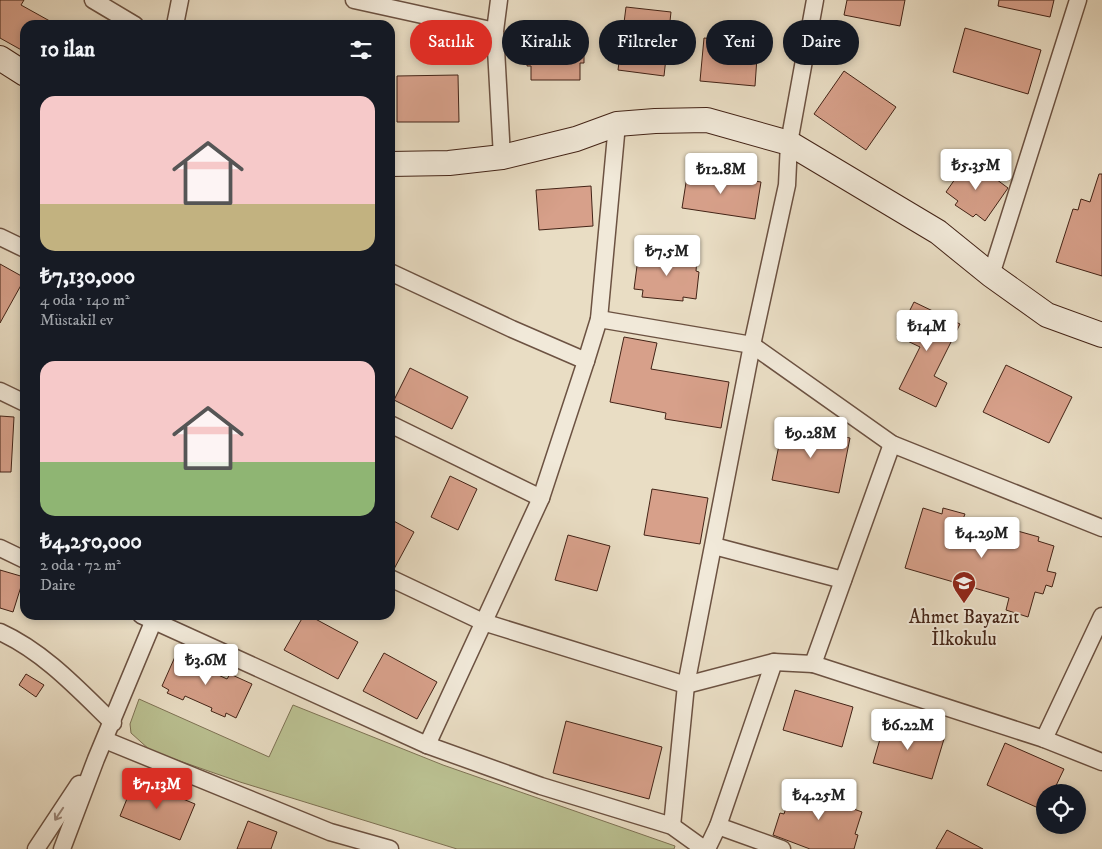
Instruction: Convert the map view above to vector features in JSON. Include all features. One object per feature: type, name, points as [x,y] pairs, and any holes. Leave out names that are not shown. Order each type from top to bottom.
[{"type":"street","points":[[93,0],[127,20]]},
{"type":"street","points":[[176,20],[180,0]]},
{"type":"street","points":[[354,0],[495,31]]},
{"type":"street","points":[[499,0],[495,31],[502,157]]},
{"type":"street","points":[[672,826],[686,685],[752,345],[787,184],[789,143],[816,0]]},
{"type":"street","points":[[991,275],[1078,0]]},
{"type":"street","points":[[0,58],[20,71]]},
{"type":"street","points":[[395,164],[449,163],[502,157],[576,139],[617,124],[707,120],[789,143],[938,232],[991,275],[1048,315],[1102,335]]},
{"type":"street","points":[[427,745],[541,498],[599,319],[617,124]]},
{"type":"street","points":[[0,237],[20,247]]},
{"type":"street","points":[[395,274],[586,361]]},
{"type":"street","points":[[599,319],[752,345],[892,444],[1102,528]]},
{"type":"street","points":[[0,391],[20,401]]},
{"type":"street","points":[[395,426],[541,498]]},
{"type":"street","points":[[813,664],[892,444]]},
{"type":"street","points":[[714,546],[844,580]]},
{"type":"street","points":[[0,548],[20,558]]},
{"type":"street","points":[[395,580],[483,622],[686,685],[774,662],[813,664],[1044,739],[1102,762]]},
{"type":"street","points":[[62,849],[96,759],[112,723],[149,620]]},
{"type":"street","points":[[156,620],[427,745],[541,786],[672,826],[705,849],[718,826],[774,662]]},
{"type":"street","points":[[1044,739],[1101,621]]},
{"type":"street","points":[[0,632],[19,640],[68,678],[112,723]]},
{"type":"street","points":[[105,740],[330,832],[390,849]]},
{"type":"street","points":[[36,849],[96,759]]},
{"type":"street","points":[[718,826],[782,849]]},
{"type":"green space","points":[[139,699],[269,757],[293,705],[443,765],[675,846],[674,849],[457,849],[240,782],[151,751],[131,733],[130,724]]},
{"type":"building","points":[[0,0],[24,0],[21,5],[48,20],[20,20],[20,49],[0,38]]},
{"type":"building","points":[[847,0],[905,0],[900,26],[844,15]]},
{"type":"building","points":[[999,0],[1054,0],[1050,17],[998,6]]},
{"type":"building","points":[[626,7],[671,12],[670,20],[624,20]]},
{"type":"building","points":[[965,28],[1041,50],[1028,94],[953,72]]},
{"type":"building","points":[[704,38],[706,38],[706,65],[756,65],[755,86],[700,81]]},
{"type":"building","points":[[580,65],[580,80],[531,80],[531,66],[527,66]]},
{"type":"building","points":[[619,65],[665,65],[664,76],[618,70]]},
{"type":"building","points":[[844,71],[896,107],[866,150],[814,114]]},
{"type":"building","points":[[458,75],[459,122],[397,122],[397,76]]},
{"type":"building","points":[[969,159],[1008,188],[985,221],[976,214],[973,217],[955,205],[958,201],[946,192]]},
{"type":"building","points":[[688,170],[761,182],[755,219],[682,208]]},
{"type":"building","points":[[1099,174],[1102,174],[1102,276],[1056,262],[1073,209],[1078,210],[1081,199],[1090,202]]},
{"type":"building","points":[[591,186],[593,226],[539,230],[536,190]]},
{"type":"building","points":[[643,252],[697,259],[696,271],[699,272],[696,299],[683,297],[683,301],[642,297],[643,290],[634,289],[637,266],[642,266]]},
{"type":"building","points":[[0,264],[20,275],[20,287],[0,323]]},
{"type":"building","points":[[914,302],[960,324],[934,376],[947,383],[936,407],[899,389],[920,347],[897,336]]},
{"type":"building","points":[[624,337],[657,343],[651,369],[729,382],[721,428],[665,419],[666,413],[610,402]]},
{"type":"building","points":[[1006,365],[1072,397],[1049,443],[983,412]]},
{"type":"building","points":[[410,368],[468,397],[452,429],[395,400]]},
{"type":"building","points":[[0,416],[14,417],[11,472],[0,472]]},
{"type":"building","points":[[783,425],[850,438],[839,493],[772,480]]},
{"type":"building","points":[[450,476],[477,489],[458,530],[431,517]]},
{"type":"building","points":[[652,489],[708,498],[700,544],[644,535]]},
{"type":"building","points":[[923,508],[942,514],[943,508],[965,514],[961,524],[1011,539],[1014,530],[1039,537],[1038,541],[1054,546],[1047,571],[1056,573],[1052,587],[1046,585],[1043,594],[1035,592],[1028,617],[1006,610],[1009,598],[905,568]]},
{"type":"building","points":[[395,522],[414,532],[395,567]]},
{"type":"building","points":[[568,535],[610,546],[597,591],[555,580]]},
{"type":"building","points":[[0,570],[20,576],[20,590],[13,612],[0,608]]},
{"type":"building","points":[[301,620],[317,620],[358,642],[338,679],[284,650]]},
{"type":"building","points":[[178,650],[205,662],[203,668],[227,679],[230,674],[252,684],[236,718],[226,713],[225,717],[211,711],[212,708],[185,696],[183,700],[167,693],[169,690],[162,686]]},
{"type":"building","points":[[384,653],[437,682],[417,719],[363,691]]},
{"type":"building","points":[[26,674],[44,685],[36,697],[19,685]]},
{"type":"building","points":[[795,690],[853,707],[842,747],[783,730]]},
{"type":"building","points":[[566,721],[662,747],[649,799],[553,773]]},
{"type":"building","points":[[885,722],[944,739],[932,779],[873,763]]},
{"type":"building","points":[[1005,743],[1064,769],[1057,784],[1036,784],[1036,807],[987,785]]},
{"type":"building","points":[[135,779],[195,804],[180,840],[120,816]]},
{"type":"building","points":[[802,787],[853,802],[851,808],[862,812],[855,834],[858,835],[854,849],[810,849],[773,835],[780,813],[784,814],[791,792],[799,794]]},
{"type":"building","points":[[248,821],[277,832],[271,849],[237,849]]},
{"type":"building","points":[[947,830],[983,849],[936,849]]},
{"type":"place","name":"Ahmet Bayazıt İlkokulu","points":[[964,604]]}]
